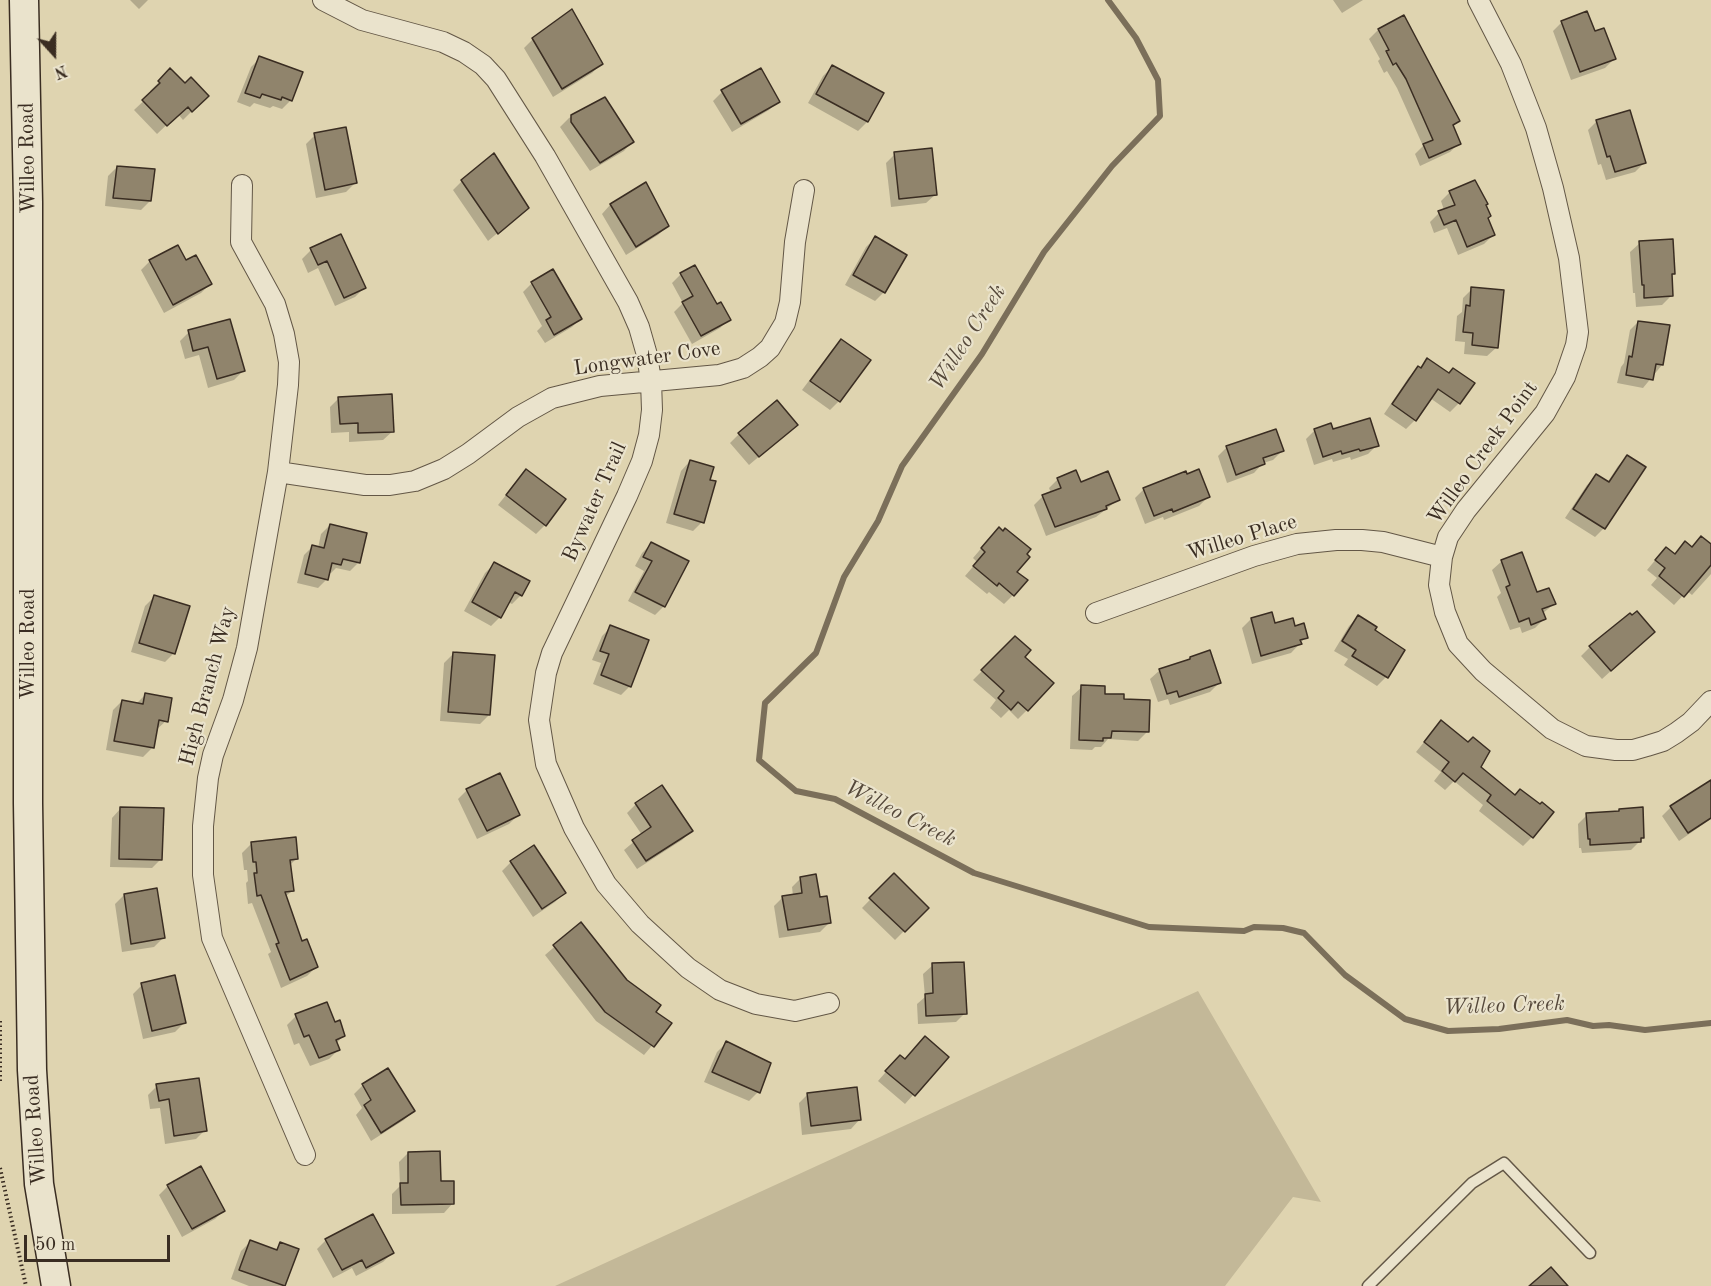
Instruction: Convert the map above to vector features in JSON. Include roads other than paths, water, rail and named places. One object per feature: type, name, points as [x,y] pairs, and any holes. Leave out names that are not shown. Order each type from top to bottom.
[{"type":"street","name":"Willeo Road","points":[[24,0],[28,202],[28,780],[32,1070],[39,1184],[56,1286]]},
{"type":"street","name":"Bywater Trail","points":[[323,0],[362,20],[453,47],[483,64],[496,79],[545,156],[628,302],[639,327],[647,355],[652,410],[642,461],[552,653],[546,673],[539,720],[546,764],[574,828],[606,884],[640,924],[688,968],[720,990],[756,1004],[795,1011],[830,1003]]},
{"type":"street","name":"Willeo Creek Point","points":[[1478,0],[1511,64],[1539,136],[1569,258],[1578,332],[1565,377],[1545,413],[1448,537],[1442,557],[1440,585],[1441,599],[1450,628],[1458,644],[1482,671],[1552,729],[1586,746],[1633,750],[1663,741],[1691,722],[1711,701]]},
{"type":"street","name":"High Branch Way","points":[[242,185],[241,242],[274,304],[284,334],[289,362],[288,385],[278,472],[248,648],[233,700],[213,755],[208,778],[203,826],[203,875],[212,938],[305,1155]]},
{"type":"street","name":"Longwater Cove","points":[[278,472],[365,485],[390,485],[415,481],[444,469],[518,417],[552,399],[600,386],[718,375],[743,368],[770,348],[785,323],[790,302],[795,242],[804,190]]},
{"type":"street","name":"Willeo Place","points":[[1096,613],[1254,556],[1297,544],[1362,540],[1383,542],[1442,557]]},
{"type":"lane","points":[[1368,1286],[1472,1183],[1504,1163],[1590,1253]]},
{"type":"waterway","name":"Willeo Creek","points":[[1108,0],[1136,38],[1158,80],[1160,116],[1112,166],[1044,252],[982,354],[902,466],[878,521],[844,577],[816,653],[765,703],[759,760],[796,791],[835,799],[974,873],[1149,927],[1244,931],[1254,927],[1283,928],[1304,933],[1345,975],[1405,1019],[1448,1031],[1499,1029],[1567,1020],[1593,1026],[1609,1025],[1645,1030],[1711,1023]]}]
